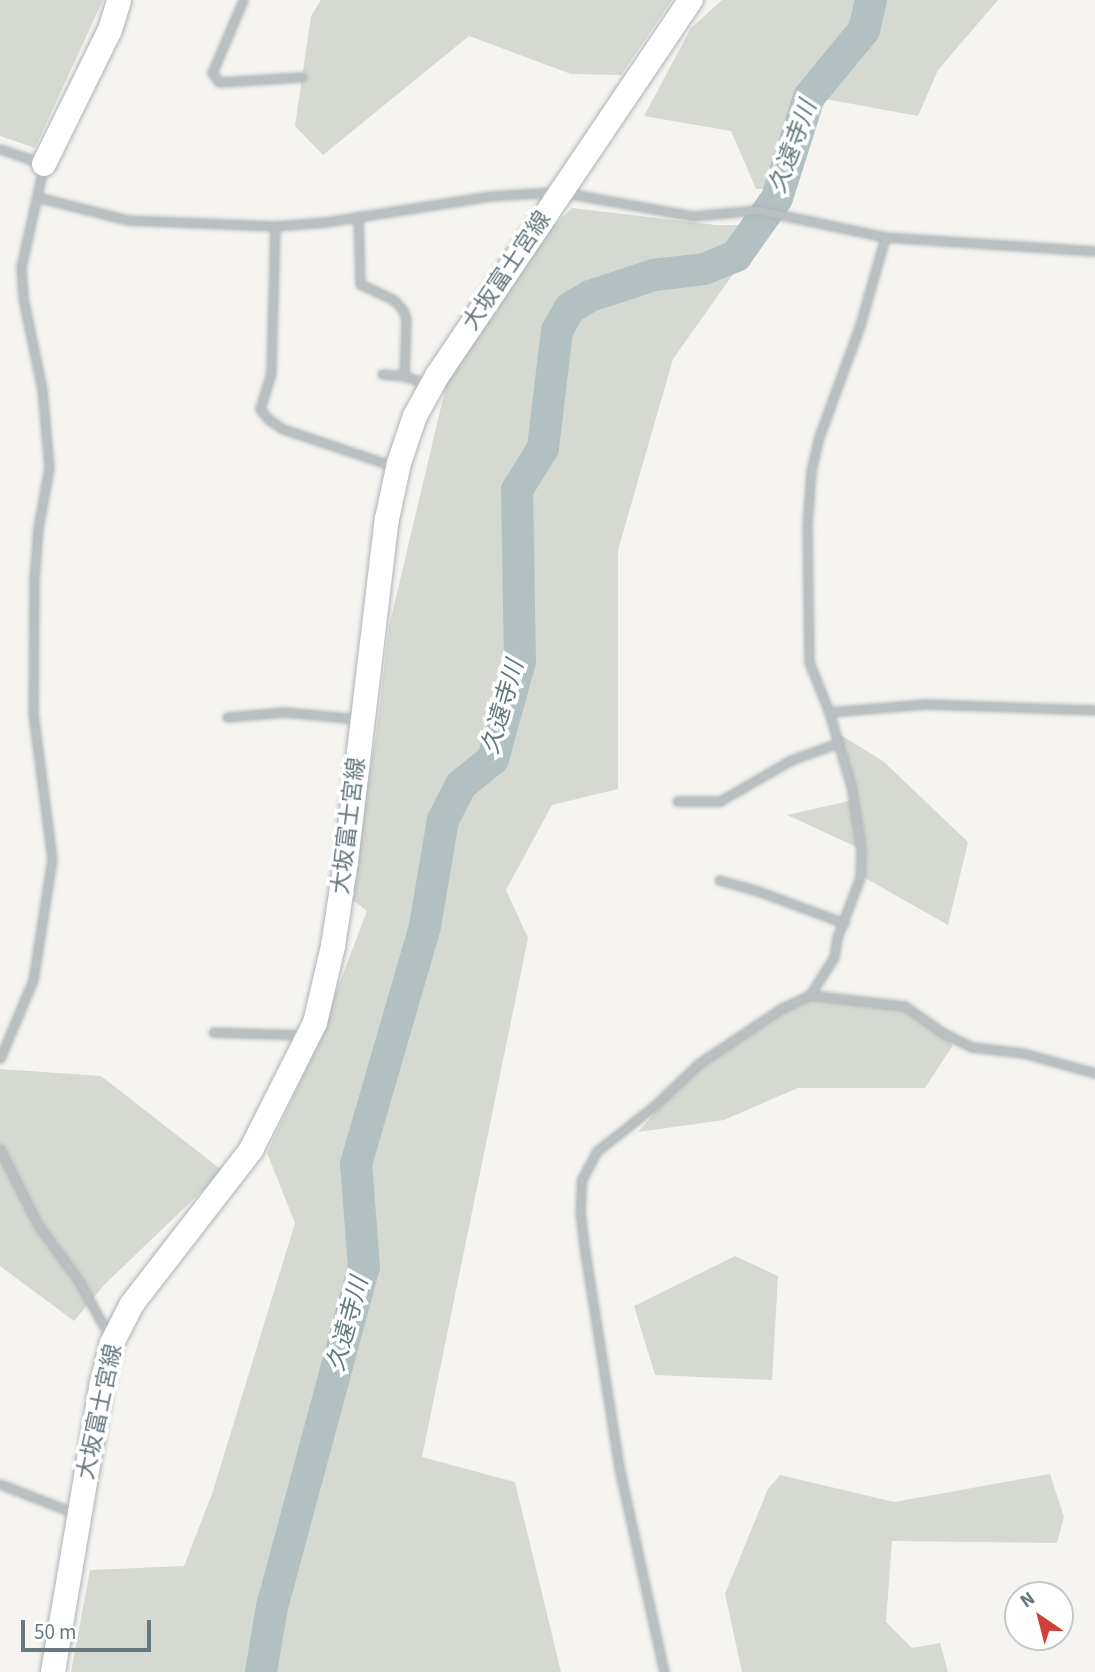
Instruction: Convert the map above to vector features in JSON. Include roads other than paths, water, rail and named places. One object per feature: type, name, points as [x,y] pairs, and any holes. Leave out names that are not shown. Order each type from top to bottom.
[{"type":"main road","points":[[44,164],[110,30],[118,0]]},
{"type":"main road","name":"大坂富士宮線","points":[[53,1672],[78,1515],[112,1343],[132,1304],[251,1150],[309,1036],[334,946],[387,519],[398,468],[415,416],[432,385],[560,192],[691,0]]},
{"type":"street","points":[[243,0],[212,73],[219,82],[302,77]]},
{"type":"street","points":[[0,149],[44,164],[21,267],[23,298],[42,389],[49,468],[38,528],[34,580],[33,713],[52,859],[33,980],[0,1058]]},
{"type":"street","points":[[37,197],[127,220],[275,226],[490,196],[560,192],[692,216],[759,211],[885,237],[1095,251]]},
{"type":"street","points":[[358,216],[360,284],[394,300],[403,310],[404,376]]},
{"type":"street","points":[[275,226],[271,373],[260,409],[268,419],[283,429],[398,468]]},
{"type":"street","points":[[810,995],[834,957],[860,877],[861,849],[850,786],[829,712],[809,662],[806,589],[811,471],[835,389],[860,325],[885,237]]},
{"type":"street","points":[[382,374],[404,376],[432,385]]},
{"type":"street","points":[[829,712],[926,704],[1095,710]]},
{"type":"street","points":[[227,718],[285,712],[362,719]]},
{"type":"street","points":[[677,801],[720,801],[791,760],[838,743]]},
{"type":"street","points":[[719,880],[755,890],[844,923]]},
{"type":"street","points":[[664,1672],[617,1454],[582,1226],[582,1179],[597,1151],[654,1106],[698,1064],[782,1008],[810,995],[905,1006],[943,1033],[972,1047],[1023,1053],[1095,1073]]},
{"type":"street","points":[[213,1032],[309,1036]]},
{"type":"street","points":[[0,1149],[38,1225],[79,1281],[112,1343]]},
{"type":"street","points":[[0,1485],[78,1515]]},
{"type":"waterway","name":"久遠寺川","points":[[261,1672],[272,1607],[364,1267],[356,1164],[425,926],[443,820],[461,785],[493,759],[520,661],[517,490],[543,448],[557,331],[570,308],[590,296],[654,275],[704,269],[736,256],[777,198],[809,97],[864,30],[871,0]]}]
